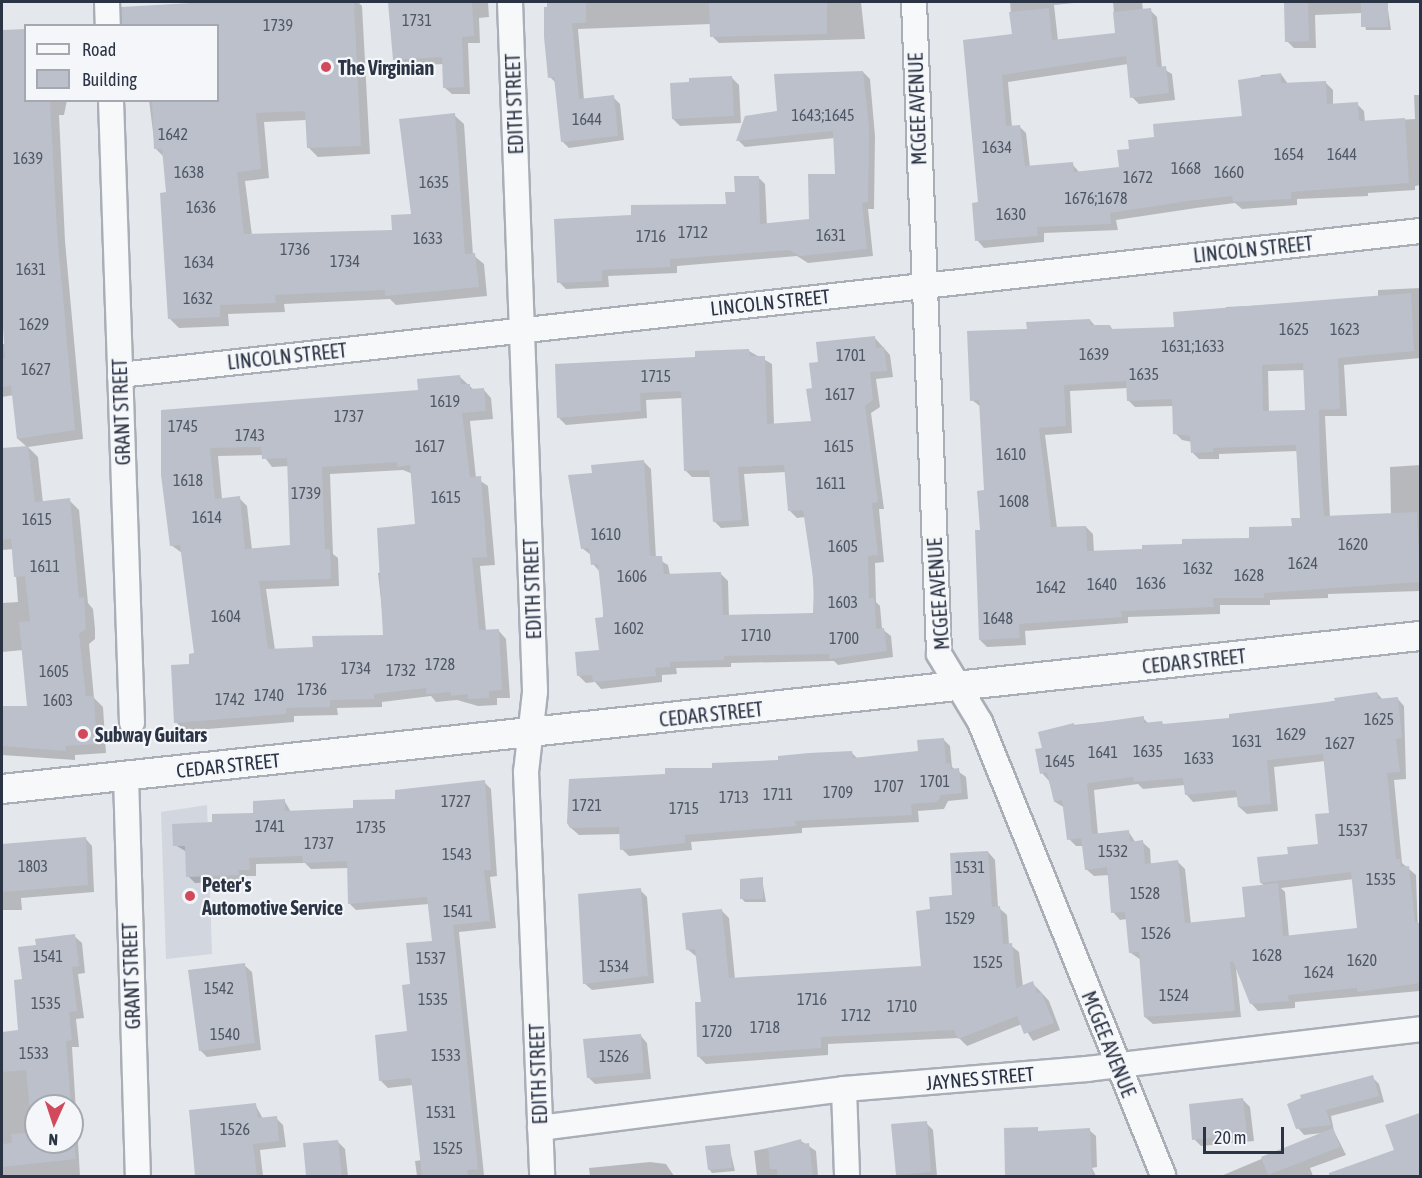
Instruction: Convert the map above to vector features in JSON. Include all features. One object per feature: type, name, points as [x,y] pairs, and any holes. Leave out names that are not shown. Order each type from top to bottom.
[{"type":"street","points":[[107,2],[108,24]]},
{"type":"street","name":"EDITH STREET","points":[[510,2],[535,692],[526,772],[542,1176]]},
{"type":"street","name":"MCGEE AVENUE","points":[[914,2],[939,654],[980,723],[1162,1176]]},
{"type":"street","name":"GRANT STREET","points":[[111,102],[132,723]]},
{"type":"street","name":"LINCOLN STREET","points":[[120,375],[1420,231]]},
{"type":"street","name":"CEDAR STREET","points":[[2,789],[1420,636]]},
{"type":"street","name":"GRANT STREET","points":[[126,776],[138,1176]]},
{"type":"street","name":"JAYNES STREET","points":[[540,1128],[844,1089],[1119,1065],[1420,1029]]},
{"type":"street","points":[[844,1089],[847,1176]]},
{"type":"shaded area","points":[[207,805],[212,954],[166,959],[161,812]]},
{"type":"building","points":[[209,2],[354,2],[361,146],[307,148],[305,111],[256,113],[261,169],[237,172],[244,234],[392,230],[391,215],[411,214],[399,119],[455,113],[465,254],[475,253],[479,287],[385,296],[385,290],[275,295],[276,303],[220,305],[220,317],[168,319],[160,193],[166,192],[162,149],[154,149],[152,102],[219,102],[219,24],[122,24],[121,7]]},
{"type":"building","points":[[388,2],[472,2],[474,36],[462,37],[464,87],[443,88],[442,57],[393,60]]},
{"type":"building","points":[[547,2],[586,2],[586,23],[572,23],[579,99],[614,95],[618,136],[561,142],[554,77],[548,78],[544,37],[544,7],[547,7]]},
{"type":"building","points":[[709,2],[827,2],[827,34],[710,37]]},
{"type":"building","points":[[1284,2],[1308,2],[1309,41],[1285,42]]},
{"type":"building","points":[[1388,2],[1388,27],[1361,27],[1361,3]]},
{"type":"building","points":[[1049,8],[1052,40],[1115,33],[1113,12],[1151,8],[1157,67],[1166,66],[1169,93],[1130,98],[1126,56],[1002,75],[1006,126],[1020,125],[1025,166],[1073,162],[1074,172],[1119,167],[1117,150],[1129,149],[1128,140],[1154,137],[1153,124],[1242,116],[1238,80],[1281,73],[1281,83],[1326,81],[1327,104],[1358,102],[1359,121],[1405,118],[1409,183],[1291,192],[1291,199],[1233,202],[1232,196],[1188,201],[1110,213],[1111,224],[1037,227],[1038,236],[975,241],[972,203],[978,202],[963,40],[1012,34],[1009,12]]},
{"type":"building","points":[[24,29],[24,102],[50,102],[57,231],[75,430],[17,439],[11,386],[2,387],[2,359],[5,359],[2,310],[2,30]]},
{"type":"building","points":[[863,71],[869,127],[868,202],[862,203],[867,249],[800,256],[789,250],[670,259],[670,267],[602,270],[602,281],[557,283],[554,219],[631,215],[631,205],[726,204],[725,192],[735,192],[734,176],[759,176],[760,224],[809,219],[808,174],[835,174],[833,131],[736,141],[745,116],[777,111],[774,74]]},
{"type":"building","points":[[732,76],[734,116],[672,119],[670,83],[689,82],[689,78]]},
{"type":"building","points":[[1411,293],[1414,351],[1338,358],[1340,409],[1319,410],[1320,466],[1324,516],[1417,512],[1420,582],[1264,593],[1264,598],[1213,598],[1214,607],[1121,611],[1122,617],[1019,624],[1020,638],[979,640],[975,530],[980,530],[977,491],[984,490],[979,400],[970,401],[967,331],[1027,329],[1026,322],[1090,319],[1091,325],[1110,325],[1111,329],[1174,327],[1173,312]],"holes":[[[1303,363],[1305,410],[1263,411],[1262,365]],[[1126,381],[1127,401],[1172,399],[1173,434],[1190,436],[1191,453],[1213,452],[1213,448],[1296,445],[1300,518],[1291,518],[1292,526],[1249,527],[1249,538],[1182,539],[1182,544],[1142,545],[1142,549],[1087,551],[1086,526],[1051,527],[1039,428],[1066,426],[1064,385]]]},
{"type":"building","points":[[875,336],[876,348],[884,347],[887,371],[870,372],[873,400],[865,406],[878,502],[872,503],[878,555],[868,556],[869,598],[874,598],[876,629],[884,628],[887,651],[830,659],[829,654],[724,656],[724,660],[670,662],[670,667],[655,668],[656,676],[593,682],[592,675],[577,676],[575,652],[599,650],[595,618],[603,617],[603,611],[598,564],[591,565],[589,548],[581,549],[568,475],[592,473],[591,465],[644,460],[650,556],[662,556],[664,574],[721,572],[723,615],[813,613],[814,584],[803,510],[788,511],[784,465],[738,467],[742,520],[713,522],[709,470],[684,471],[681,391],[640,393],[641,411],[557,418],[555,364],[695,357],[695,351],[749,349],[750,356],[765,356],[767,424],[811,421],[806,389],[812,388],[809,363],[818,362],[816,342]]},
{"type":"building","points":[[460,375],[461,384],[470,384],[470,389],[484,388],[486,411],[462,413],[470,477],[481,476],[487,557],[472,558],[479,630],[499,629],[502,690],[489,691],[489,698],[468,699],[468,694],[451,696],[451,692],[426,694],[426,688],[374,694],[374,699],[330,700],[330,707],[286,708],[286,714],[174,723],[171,665],[189,664],[189,654],[194,653],[180,545],[170,546],[161,475],[161,410],[418,390],[417,379]],"holes":[[[261,447],[262,459],[287,458],[290,545],[245,549],[240,496],[215,499],[210,448]],[[397,462],[397,467],[410,465],[415,524],[377,528],[383,635],[312,636],[313,647],[268,649],[259,581],[331,579],[330,549],[325,549],[322,467]]]},
{"type":"building","points":[[28,446],[35,502],[70,498],[79,598],[84,597],[86,629],[79,634],[86,696],[94,696],[97,744],[65,746],[66,751],[2,746],[2,706],[27,706],[19,622],[30,621],[25,576],[14,577],[11,539],[2,540],[2,448]]},
{"type":"building","points":[[1377,692],[1378,699],[1398,697],[1402,738],[1396,739],[1400,772],[1387,773],[1396,859],[1400,859],[1401,867],[1409,866],[1415,923],[1420,923],[1420,983],[1357,992],[1357,988],[1288,995],[1289,1001],[1250,1004],[1233,961],[1230,962],[1235,1011],[1144,1017],[1139,952],[1129,953],[1125,912],[1111,913],[1107,867],[1085,870],[1081,838],[1067,840],[1062,800],[1054,802],[1047,772],[1040,774],[1035,749],[1042,748],[1038,732],[1074,723],[1074,726],[1144,716],[1144,723],[1162,721],[1163,724],[1229,718],[1229,714],[1335,701],[1334,698]],"holes":[[[1323,754],[1329,813],[1315,814],[1318,844],[1287,847],[1288,854],[1257,857],[1260,883],[1351,872],[1357,928],[1283,936],[1278,883],[1242,887],[1245,917],[1185,923],[1178,860],[1145,864],[1143,840],[1130,842],[1129,830],[1092,834],[1087,783],[1133,777],[1134,782],[1183,778],[1185,795],[1236,790],[1238,807],[1271,804],[1267,760]]]},
{"type":"building","points":[[944,738],[946,764],[950,763],[951,769],[959,768],[962,793],[941,795],[937,802],[911,804],[912,815],[795,821],[796,826],[685,835],[685,843],[620,850],[619,827],[570,828],[567,823],[569,779],[665,774],[665,768],[712,768],[712,763],[778,760],[778,756],[809,753],[852,751],[853,758],[918,751],[917,740]]},
{"type":"building","points":[[485,780],[491,870],[484,870],[490,921],[453,925],[478,1169],[467,1170],[468,1176],[422,1176],[411,1078],[379,1081],[375,1035],[407,1031],[402,985],[410,984],[406,943],[432,941],[427,897],[348,904],[347,861],[303,863],[302,856],[249,858],[250,870],[238,870],[239,875],[186,877],[185,846],[173,846],[172,824],[212,822],[212,814],[253,813],[253,801],[285,799],[285,811],[353,808],[353,800],[395,799],[395,790]]},
{"type":"building","points":[[86,837],[88,885],[2,892],[2,844]]},
{"type":"building","points":[[988,851],[992,907],[1000,906],[1003,944],[1012,943],[1016,988],[1033,981],[1037,993],[1041,992],[1054,1023],[1024,1034],[1017,1016],[958,1039],[954,1030],[821,1037],[821,1048],[697,1057],[695,1002],[701,1002],[695,949],[686,950],[682,913],[722,909],[729,978],[921,966],[916,911],[930,909],[929,897],[952,895],[950,853]]},
{"type":"building","points":[[763,877],[763,899],[740,899],[740,879]]},
{"type":"building","points":[[641,888],[648,976],[583,984],[578,894]]},
{"type":"building","points":[[75,934],[79,966],[72,967],[77,1011],[69,1012],[72,1040],[66,1041],[70,1094],[28,1094],[26,1070],[2,1072],[2,1032],[18,1030],[14,980],[22,979],[18,947],[36,945],[35,939]]},
{"type":"building","points":[[245,963],[255,1043],[199,1051],[188,970]]},
{"type":"building","points":[[641,1034],[644,1073],[587,1078],[583,1039]]},
{"type":"building","points":[[1373,1075],[1379,1096],[1326,1110],[1331,1125],[1296,1129],[1287,1104],[1301,1098],[1300,1095]]},
{"type":"building","points":[[1243,1098],[1247,1134],[1192,1140],[1189,1104]]},
{"type":"building","points":[[256,1103],[258,1118],[277,1116],[279,1141],[253,1144],[257,1176],[195,1176],[189,1110]]},
{"type":"building","points":[[1420,1113],[1420,1176],[1329,1176],[1329,1173],[1394,1150],[1385,1125]]},
{"type":"building","points":[[927,1121],[931,1172],[896,1175],[891,1124]]},
{"type":"building","points":[[1038,1127],[1038,1131],[1090,1128],[1092,1176],[1005,1176],[1004,1128]]},
{"type":"building","points":[[1333,1128],[1340,1147],[1268,1175],[1261,1157]]},
{"type":"building","points":[[24,1133],[24,1154],[75,1154],[76,1159],[2,1167],[2,1144],[12,1143],[11,1134]]},
{"type":"building","points":[[801,1139],[802,1144],[809,1143],[813,1176],[777,1176],[777,1169],[770,1169],[768,1148]]},
{"type":"building","points":[[338,1140],[342,1176],[306,1176],[303,1143]]},
{"type":"building","points":[[730,1144],[732,1168],[708,1170],[705,1146]]},
{"type":"place","name":"The Virginian","points":[[326,67]]},
{"type":"place","name":"Subway Guitars","points":[[83,734]]},
{"type":"place","name":"Peter's Automotive Service","points":[[190,896]]}]
